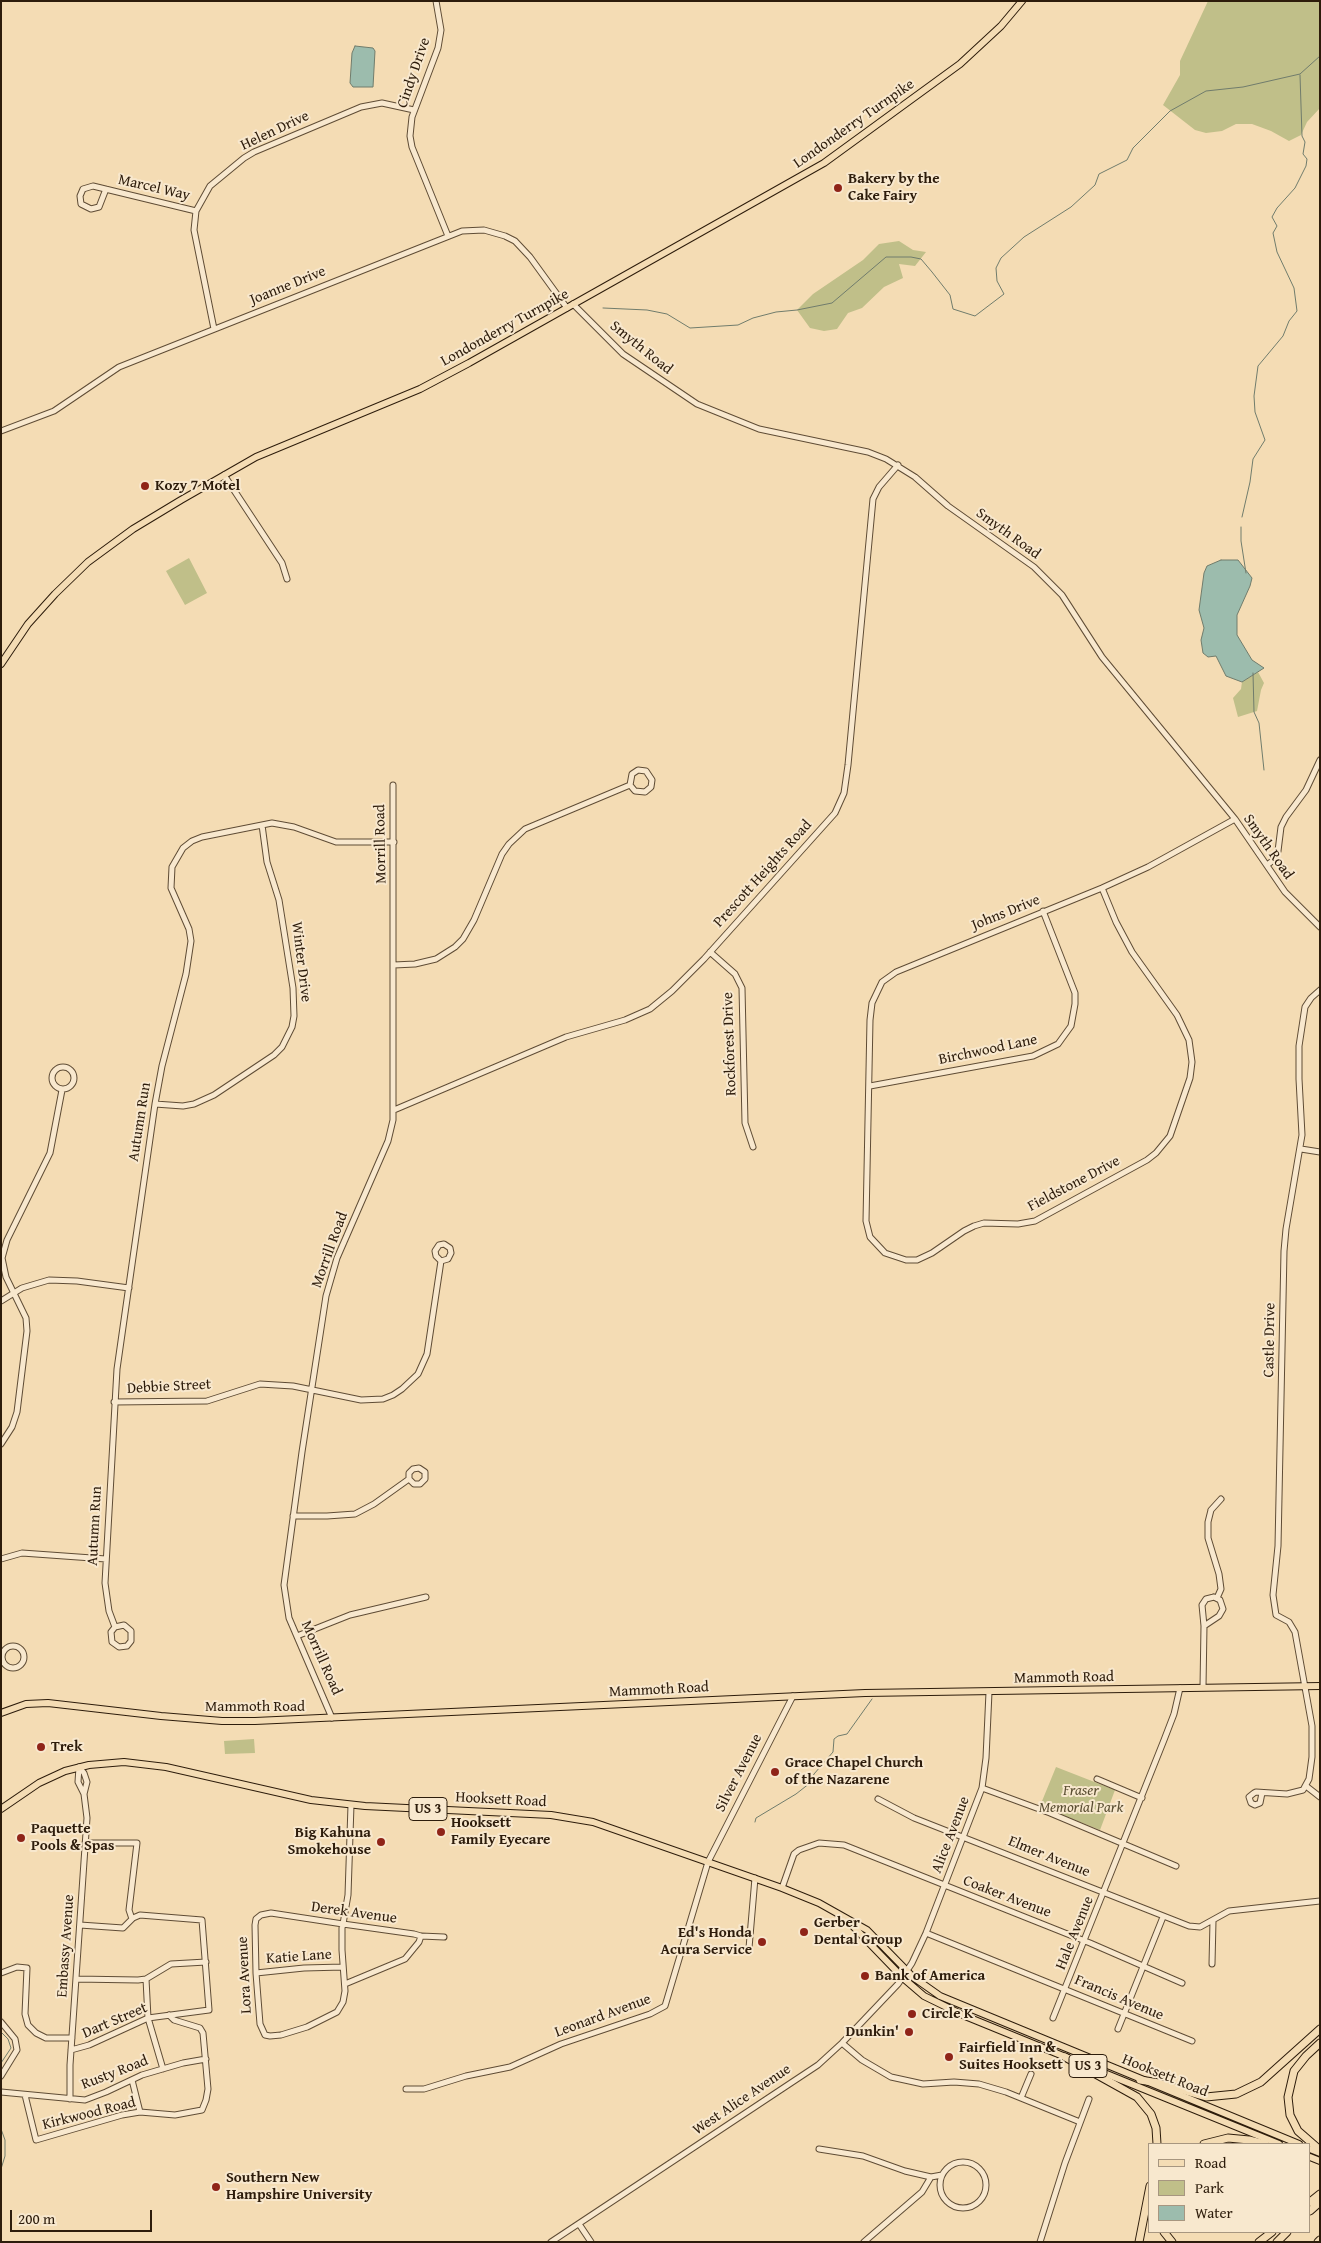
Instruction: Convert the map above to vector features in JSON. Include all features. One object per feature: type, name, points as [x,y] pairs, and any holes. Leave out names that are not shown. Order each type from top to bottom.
[{"type":"highway","points":[[1140,2080],[1159,2083],[1206,2097],[1236,2094],[1262,2082],[1320,2029]]},
{"type":"highway","points":[[1310,2143],[1303,2137],[1293,2123],[1288,2097],[1294,2071],[1320,2043]]},
{"type":"highway","points":[[1065,2057],[1137,2097],[1151,2114],[1156,2128],[1157,2143]]},
{"type":"highway","points":[[1208,2143],[1228,2138],[1261,2143]]},
{"type":"highway","points":[[1139,2242],[1148,2196]]},
{"type":"highway","points":[[1259,2242],[1271,2233]]},
{"type":"highway","points":[[1276,2242],[1286,2233]]},
{"type":"main road","name":"Londonderry Turnpike","points":[[1,664],[30,622],[55,594],[88,562],[133,529],[256,457],[420,389],[824,162],[960,64],[995,32],[1022,1]]},
{"type":"main road","name":"Mammoth Road","points":[[1,1713],[17,1706],[36,1703],[222,1721],[332,1718],[793,1696],[1320,1686]]},
{"type":"main road","name":"Hooksett Road","points":[[1,1809],[39,1783],[79,1767],[110,1762],[142,1763],[289,1797],[351,1805],[574,1818],[609,1826],[755,1878],[818,1903],[847,1920],[917,1991],[942,2006],[1277,2143]]},
{"type":"main road","name":"Hooksett Road","points":[[847,1920],[852,1920],[869,1932],[907,1971],[926,1988],[940,1996],[1297,2143]]},
{"type":"street","name":"Cindy Drive","points":[[436,1],[441,30],[438,48],[410,125],[412,147],[448,236]]},
{"type":"street","name":"Helen Drive","points":[[214,329],[194,241],[196,211],[210,186],[254,152],[361,106],[382,103],[414,110]]},
{"type":"street","name":"Marcel Way","points":[[106,189],[98,207],[91,209],[82,204],[80,196],[86,187],[93,186],[106,189],[196,211]]},
{"type":"street","name":"Joanne Drive","points":[[1,431],[54,411],[119,367],[462,231],[484,230],[505,236],[515,242],[530,257],[567,308]]},
{"type":"street","name":"Smyth Road","points":[[573,304],[623,354],[697,404],[759,429],[868,452],[898,465],[955,511],[1047,578],[1062,595],[1118,678],[1234,819],[1285,892],[1320,927]]},
{"type":"street","name":"Prescott Heights Road","points":[[394,1110],[566,1036],[641,1014],[672,991],[710,952],[813,838],[841,803],[848,765],[854,710],[872,506],[879,487],[898,465]]},
{"type":"street","points":[[224,475],[282,563],[287,579]]},
{"type":"street","points":[[1267,865],[1275,859],[1286,817],[1306,790],[1320,760]]},
{"type":"street","points":[[638,770],[646,771],[651,776],[651,787],[645,792],[638,792],[630,785],[632,774],[638,770]]},
{"type":"street","name":"Morrill Road","points":[[332,1718],[297,1636],[287,1608],[284,1585],[326,1296],[332,1274],[388,1141],[394,1110],[393,785]]},
{"type":"street","points":[[394,965],[415,964],[436,959],[463,939],[474,920],[502,854],[508,844],[525,829],[630,785]]},
{"type":"street","name":"Johns Drive","points":[[870,1086],[870,1020],[872,1003],[882,982],[896,972],[1102,888],[1148,867],[1234,819]]},
{"type":"street","name":"Autumn Run","points":[[115,1627],[106,1594],[114,1402],[155,1104],[162,1066],[186,974],[191,940],[189,929],[171,888],[172,866],[183,848],[202,837],[262,825],[283,824],[336,842],[394,842]]},
{"type":"street","name":"Winter Drive","points":[[155,1104],[183,1106],[209,1098],[274,1055],[288,1037],[292,1027],[294,1016],[293,988],[280,906],[266,862],[262,825]]},
{"type":"street","name":"Fieldstone Drive","points":[[870,1086],[866,1221],[868,1232],[873,1242],[885,1252],[906,1260],[922,1258],[974,1226],[984,1223],[1018,1224],[1035,1221],[1156,1153],[1170,1136],[1179,1116],[1190,1078],[1192,1051],[1185,1030],[1132,952],[1116,922],[1102,888]]},
{"type":"street","name":"Birchwood Lane","points":[[870,1086],[1033,1056],[1058,1044],[1071,1026],[1076,1004],[1075,993],[1043,912]]},
{"type":"street","name":"Rockforest Drive","points":[[710,952],[729,967],[738,978],[742,988],[745,1122],[753,1147]]},
{"type":"street","name":"Castle Drive","points":[[1304,1686],[1294,1632],[1289,1622],[1276,1615],[1274,1595],[1278,1546],[1284,1251],[1288,1214],[1301,1150],[1299,1079],[1302,1018],[1311,998],[1320,990]]},
{"type":"street","points":[[64,1067],[74,1072],[75,1080],[71,1087],[62,1090],[54,1085],[52,1078],[54,1071],[64,1067]]},
{"type":"street","points":[[1,1444],[12,1427],[17,1412],[27,1338],[26,1318],[3,1268],[4,1251],[50,1153],[62,1090]]},
{"type":"street","points":[[1301,1150],[1320,1152]]},
{"type":"street","name":"Debbie Street","points":[[114,1402],[207,1401],[260,1384],[276,1384],[350,1399],[372,1401],[393,1395],[418,1374],[427,1354],[441,1261]]},
{"type":"street","points":[[1,1301],[32,1284],[60,1279],[129,1288]]},
{"type":"street","points":[[293,1516],[355,1514],[374,1504],[410,1479]]},
{"type":"street","points":[[1211,1510],[1208,1522],[1208,1538],[1219,1574],[1220,1589],[1217,1598]]},
{"type":"street","points":[[1,1559],[22,1553],[106,1559]]},
{"type":"street","points":[[297,1636],[350,1615],[426,1597]]},
{"type":"street","points":[[1203,1687],[1204,1626],[1202,1611],[1204,1601],[1210,1598],[1217,1598],[1222,1603],[1222,1612],[1204,1626]]},
{"type":"street","name":"Autumn Run","points":[[124,1625],[130,1629],[132,1638],[126,1646],[120,1647],[112,1642],[111,1632],[115,1627],[124,1625]]},
{"type":"street","points":[[10,1647],[18,1648],[24,1654],[23,1663],[16,1668],[9,1667],[3,1661],[2,1652],[10,1647]]},
{"type":"street","points":[[1262,1793],[1295,1793],[1306,1786],[1310,1774],[1312,1741],[1304,1686]]},
{"type":"street","name":"Hale Avenue","points":[[1053,2018],[1086,1941],[1142,1798],[1174,1714],[1180,1688]]},
{"type":"street","name":"Alice Avenue","points":[[903,1978],[926,1933],[982,1788],[986,1758],[989,1692]]},
{"type":"street","name":"Silver Avenue","points":[[708,1862],[793,1696]]},
{"type":"street","name":"Embassy Avenue","points":[[70,2099],[71,2050],[87,1818],[84,1794],[78,1782],[79,1767]]},
{"type":"street","points":[[1096,1780],[1142,1798]]},
{"type":"street","points":[[1306,1786],[1320,1797]]},
{"type":"street","points":[[982,1788],[1050,1813],[1176,1866]]},
{"type":"street","name":"Elmer Avenue","points":[[878,1799],[914,1818],[964,1836],[1194,1928],[1213,1921],[1229,1911],[1320,1901]]},
{"type":"street","points":[[351,1805],[350,1867],[343,1924],[345,1984],[405,1959],[419,1942],[421,1936]]},
{"type":"street","points":[[86,1844],[137,1843],[129,1910],[132,1919]]},
{"type":"street","name":"Coaker Avenue","points":[[782,1888],[794,1854],[819,1843],[844,1845],[1086,1941],[1182,1982]]},
{"type":"street","name":"Leonard Avenue","points":[[406,2089],[424,2089],[466,2076],[510,2068],[561,2044],[661,2010],[668,2001],[708,1862]]},
{"type":"street","points":[[749,1948],[755,1878]]},
{"type":"street","name":"Derek Avenue","points":[[260,1915],[271,1914],[421,1936],[444,1937]]},
{"type":"street","points":[[76,1979],[146,1979],[171,1964],[206,1962],[202,1920],[151,1915],[138,1916],[123,1928],[80,1925]]},
{"type":"street","name":"Lora Avenue","points":[[260,1915],[256,1919],[255,1925],[256,1972],[260,2024],[265,2034],[270,2036],[281,2035],[297,2031],[337,2012],[344,1997],[345,1984]]},
{"type":"street","points":[[1118,2029],[1163,1917]]},
{"type":"street","points":[[1212,1964],[1213,1921]]},
{"type":"street","name":"Francis Avenue","points":[[926,1933],[1192,2041]]},
{"type":"street","name":"Dart Street","points":[[71,2050],[89,2045],[148,2018],[209,2010],[206,1962]]},
{"type":"street","points":[[1,1973],[17,1967],[27,1968],[25,2014],[28,2025],[36,2033],[46,2038],[72,2038]]},
{"type":"street","name":"Katie Lane","points":[[256,1972],[343,1967]]},
{"type":"street","name":"West Alice Avenue","points":[[551,2242],[798,2078],[842,2043],[903,1978]]},
{"type":"street","points":[[146,1979],[148,2018],[162,2069]]},
{"type":"street","points":[[169,2015],[174,2020],[200,2028],[203,2033],[206,2059]]},
{"type":"street","points":[[1,2022],[15,2039],[17,2050],[1,2076]]},
{"type":"street","points":[[842,2043],[871,2067],[901,2080],[923,2084],[954,2082],[979,2084],[1022,2098],[1080,2122]]},
{"type":"street","name":"Rusty Road","points":[[1,2092],[70,2099],[91,2098],[162,2069],[206,2059]]},
{"type":"street","name":"Kirkwood Road","points":[[25,2095],[36,2140],[122,2115],[140,2112],[175,2115],[202,2110],[208,2089],[206,2059]]},
{"type":"street","points":[[1022,2098],[1032,2074]]},
{"type":"street","points":[[132,2080],[140,2112]]},
{"type":"street","points":[[1040,2242],[1089,2099]]},
{"type":"street","points":[[819,2149],[863,2156],[905,2171],[931,2177],[942,2175],[951,2165],[964,2162],[971,2163],[982,2170],[985,2176],[987,2182],[984,2196],[980,2202],[967,2208],[953,2206],[942,2196],[940,2182],[942,2175]]},
{"type":"street","points":[[864,2242],[922,2192],[931,2177]]},
{"type":"street","points":[[579,2224],[591,2242]]},
{"type":"green space","points":[[1208,1],[1320,1],[1320,108],[1307,122],[1301,135],[1289,141],[1271,131],[1252,124],[1236,124],[1222,131],[1206,133],[1195,130],[1163,105],[1180,75],[1180,61]]},
{"type":"green space","points":[[899,241],[913,250],[926,252],[915,266],[899,264],[903,278],[884,287],[862,308],[848,313],[837,329],[824,331],[810,328],[797,310],[813,294],[863,260],[879,244]]},
{"type":"green space","points":[[189,558],[207,593],[185,605],[166,571]]},
{"type":"green space","points":[[1258,672],[1264,683],[1257,711],[1238,717],[1233,698],[1241,689],[1242,682]]},
{"type":"green space","points":[[254,1739],[255,1753],[225,1754],[224,1741]]},
{"type":"green space","name":"Fraser Memorial Park","points":[[1056,1767],[1115,1790],[1100,1830],[1040,1806]]},
{"type":"water","points":[[355,46],[373,48],[375,51],[373,87],[353,87],[350,83],[352,53]]},
{"type":"water","points":[[1221,560],[1238,560],[1252,578],[1237,615],[1237,635],[1252,660],[1264,668],[1242,682],[1226,676],[1216,656],[1208,657],[1203,653],[1201,640],[1204,628],[1199,610],[1204,573],[1207,566]]},
{"type":"waterway","points":[[603,308],[647,310],[667,314],[690,328],[738,325],[753,318],[776,312],[832,303],[886,257],[911,257],[921,259],[932,272],[950,295],[953,309],[975,316],[1004,294],[997,281],[996,268],[1001,258],[1024,237],[1071,207],[1095,185],[1099,174],[1127,160],[1133,148],[1170,111],[1206,91],[1243,87],[1300,74],[1320,56]]},
{"type":"waterway","points":[[1242,517],[1253,459],[1265,440],[1255,412],[1254,396],[1258,366],[1283,336],[1289,321],[1297,311],[1294,288],[1277,252],[1273,233],[1277,226],[1272,217],[1277,208],[1295,188],[1306,166],[1307,159],[1303,154],[1305,142],[1302,136],[1300,75]]},
{"type":"waterway","points":[[1241,527],[1241,541],[1246,573]]},
{"type":"waterway","points":[[1253,673],[1254,712],[1259,723],[1264,770]]},
{"type":"waterway","points":[[755,1822],[756,1818],[796,1794],[810,1783],[814,1774],[833,1752],[834,1739],[847,1734],[872,1699]]},
{"type":"waterway","points":[[1,2032],[8,2039],[11,2048],[1,2063]]},
{"type":"waterway","points":[[1,2129],[5,2140],[5,2156],[1,2169]]},
{"type":"place","name":"Bakery by the Cake Fairy","points":[[838,188]]},
{"type":"place","name":"Kozy 7 Motel","points":[[145,486]]},
{"type":"place","name":"Trek","points":[[41,1747]]},
{"type":"place","name":"Grace Chapel Church of the Nazarene","points":[[775,1772]]},
{"type":"place","name":"Hooksett Family Eyecare","points":[[441,1832]]},
{"type":"place","name":"Paquette Pools & Spas","points":[[21,1838]]},
{"type":"place","name":"Big Kahuna Smokehouse","points":[[381,1842]]},
{"type":"place","name":"Gerber Dental Group","points":[[804,1932]]},
{"type":"place","name":"Ed's Honda Acura Service","points":[[762,1942]]},
{"type":"place","name":"Bank of America","points":[[865,1976]]},
{"type":"place","name":"Circle K","points":[[912,2014]]},
{"type":"place","name":"Dunkin'","points":[[909,2032]]},
{"type":"place","name":"Fairfield Inn & Suites Hooksett","points":[[949,2057]]},
{"type":"place","name":"Southern New Hampshire University","points":[[216,2187]]}]
